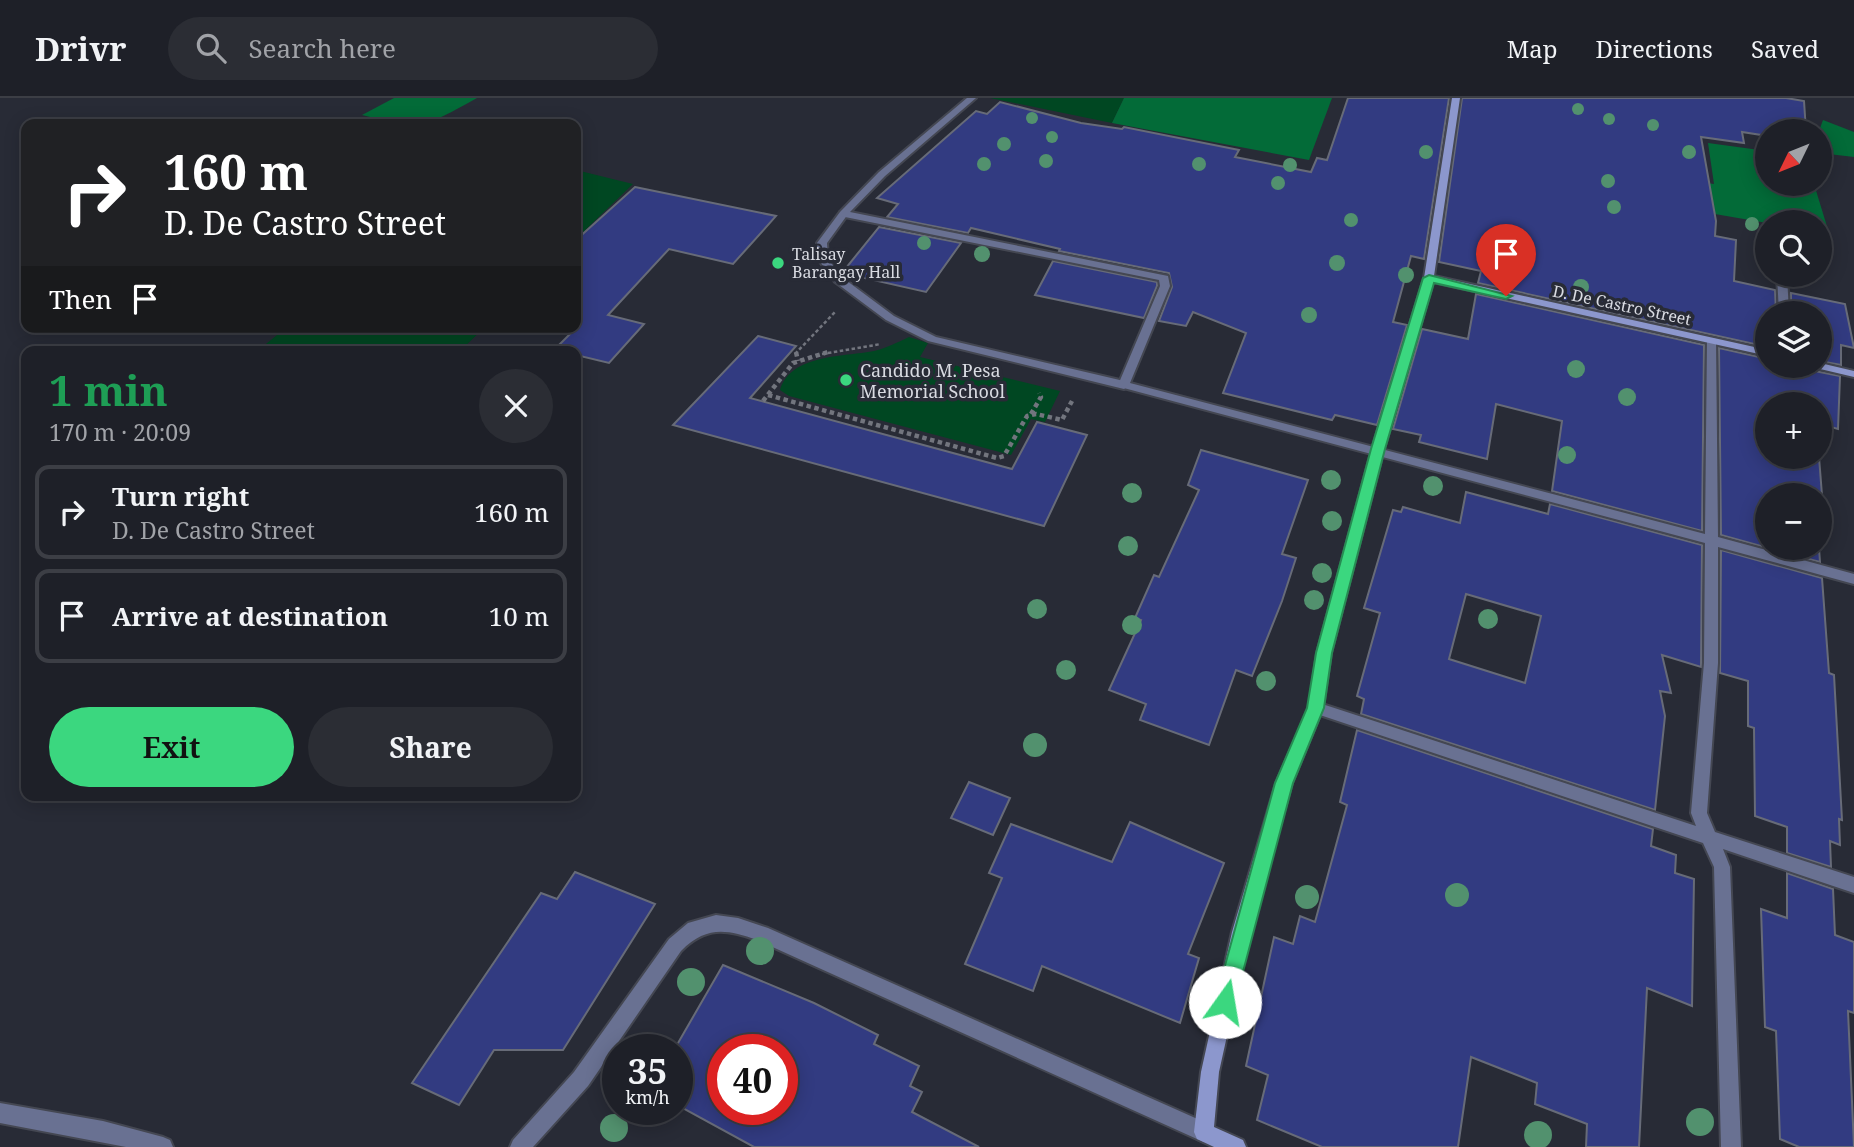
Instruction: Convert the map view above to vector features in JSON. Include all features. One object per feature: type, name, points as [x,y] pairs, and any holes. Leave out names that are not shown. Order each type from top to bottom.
[{"type":"street","points":[[972,98],[883,174],[843,214],[822,243],[821,253],[831,272],[859,296],[910,330],[932,340],[1081,374],[1378,449],[1655,527],[1714,539],[1854,579]]},
{"type":"street","points":[[1204,1132],[1210,1072],[1241,932],[1284,783],[1316,708],[1324,653],[1378,449],[1429,278],[1456,98]]},
{"type":"street","points":[[843,214],[1164,278],[1165,286],[1124,385]]},
{"type":"street","name":"D. De Castro Street","points":[[1429,278],[1755,350]]},
{"type":"street","points":[[1712,341],[1714,539],[1711,663],[1699,806],[1700,819],[1711,836],[1722,867],[1731,1147]]},
{"type":"street","points":[[1832,369],[1854,374]]},
{"type":"street","points":[[1316,708],[1711,836],[1854,886]]},
{"type":"street","points":[[520,1147],[581,1079],[675,945],[695,926],[709,922],[740,925],[762,934],[1236,1147]]},
{"type":"street","points":[[0,1114],[103,1131],[163,1147]]},
{"type":"path","points":[[798,361],[795,354],[799,349],[842,304],[859,296]]},
{"type":"path","points":[[763,401],[788,367],[798,361],[829,352],[878,345],[910,330]]},
{"type":"path","points":[[768,395],[997,458],[1004,456],[1027,416],[1036,414],[1058,420],[1065,418],[1081,374]]},
{"type":"green space","points":[[394,98],[477,98],[435,119],[380,119],[362,115]]},
{"type":"green space","points":[[990,98],[1124,98],[1112,123]]},
{"type":"green space","points":[[1124,98],[1332,98],[1309,160],[1112,123]]},
{"type":"green space","points":[[1832,123],[1854,132],[1854,157],[1832,154]]},
{"type":"green space","points":[[1708,143],[1755,149],[1755,196],[1818,196],[1822,210],[1755,210],[1755,221],[1709,213],[1644,174],[1714,184]]},
{"type":"green space","points":[[581,171],[633,184],[581,234]]},
{"type":"green space","points":[[280,333],[479,333],[465,346],[263,346]]},
{"type":"green space","points":[[909,337],[928,343],[920,357],[1060,391],[1045,422],[1031,419],[1011,455],[789,396],[780,390],[786,378],[806,363],[874,351]]},
{"type":"building","points":[[1348,98],[1449,98],[1424,259],[1411,256],[1393,322],[1407,325],[1377,425],[1335,415],[1332,420],[1223,393],[1246,333],[1193,312],[1186,326],[1159,321],[1172,287],[1169,273],[1059,251],[1060,249],[971,228],[968,233],[887,217],[898,204],[877,198],[976,111],[987,114],[1000,102],[1081,123],[1122,129],[1124,127],[1239,150],[1235,157],[1311,172],[1317,158],[1327,160]]},
{"type":"building","points":[[1462,98],[1786,98],[1804,101],[1805,119],[1755,119],[1755,134],[1742,132],[1744,143],[1701,137],[1716,221],[1715,236],[1736,240],[1734,281],[1775,290],[1775,301],[1755,301],[1755,344],[1478,283],[1481,271],[1439,262]]},
{"type":"building","points":[[635,187],[776,216],[733,264],[669,249],[608,315],[644,324],[609,363],[581,356],[581,346],[558,346],[571,333],[581,333],[581,236]]},
{"type":"building","points":[[879,227],[961,243],[926,292],[842,273]]},
{"type":"building","points":[[1053,261],[1157,282],[1144,318],[1035,295]]},
{"type":"building","points":[[1791,293],[1830,301],[1791,301]]},
{"type":"building","points":[[1476,294],[1704,345],[1702,531],[1552,491],[1562,421],[1496,404],[1487,459],[1419,442],[1421,435],[1393,429],[1422,329],[1468,339]]},
{"type":"building","points":[[1832,301],[1845,304],[1854,348],[1841,345],[1841,365],[1832,363]]},
{"type":"building","points":[[758,336],[796,346],[750,398],[1012,469],[1037,422],[1087,435],[1044,526],[673,425]]},
{"type":"building","points":[[1719,348],[1755,356],[1755,378],[1840,376],[1838,429],[1832,427],[1832,392],[1755,392],[1755,469],[1820,469],[1821,483],[1755,483],[1755,544],[1721,535]]},
{"type":"building","points":[[1201,450],[1308,480],[1282,554],[1296,558],[1282,601],[1252,676],[1236,670],[1209,745],[1140,720],[1146,704],[1109,690],[1141,620],[1135,618],[1154,575],[1159,577],[1199,490],[1188,485]]},
{"type":"building","points":[[1466,492],[1548,514],[1550,504],[1702,545],[1701,667],[1662,655],[1671,693],[1660,691],[1665,716],[1655,810],[1361,714],[1364,699],[1357,696],[1380,613],[1364,608],[1393,510],[1401,512],[1403,507],[1460,523]],"holes":[[[1466,594],[1541,616],[1525,683],[1449,659]]]},
{"type":"building","points":[[1721,550],[1822,578],[1829,673],[1834,675],[1842,820],[1839,819],[1840,845],[1830,841],[1831,867],[1787,853],[1787,827],[1755,816],[1754,728],[1748,726],[1748,681],[1720,673]]},
{"type":"building","points":[[1357,730],[1653,829],[1651,846],[1676,855],[1675,873],[1694,879],[1692,1006],[1647,988],[1639,1147],[1586,1147],[1587,1124],[1535,1104],[1537,1083],[1471,1057],[1458,1147],[1322,1147],[1257,1120],[1268,1075],[1246,1066],[1274,937],[1293,944],[1300,916],[1315,922],[1347,805],[1340,802]]},
{"type":"building","points":[[969,782],[1010,798],[993,835],[951,818]]},
{"type":"building","points":[[1130,822],[1224,863],[1188,954],[1199,958],[1180,1023],[1042,966],[1033,991],[965,964],[1002,878],[989,873],[1011,824],[1112,862]]},
{"type":"building","points":[[575,872],[655,904],[563,1050],[494,1050],[459,1105],[412,1083],[541,893],[557,899]]},
{"type":"building","points":[[1787,873],[1833,889],[1835,935],[1854,942],[1854,1013],[1848,1011],[1854,1147],[1799,1147],[1780,1139],[1776,1031],[1765,1027],[1761,909],[1787,918]]},
{"type":"building","points":[[723,965],[814,1003],[878,1035],[874,1044],[919,1066],[910,1086],[922,1092],[912,1112],[979,1147],[754,1147],[714,1125],[798,1125],[798,1034],[707,1034],[707,1121],[693,1114],[693,1034],[683,1034]]},
{"type":"place","name":"Talisay Barangay Hall","points":[[778,263]]},
{"type":"place","name":"Candido M. Pesa Memorial School","points":[[846,380]]},
{"type":"route","points":[[1225,1002],[1241,932],[1284,783],[1316,708],[1324,653],[1378,449],[1429,278],[1506,296]]}]
